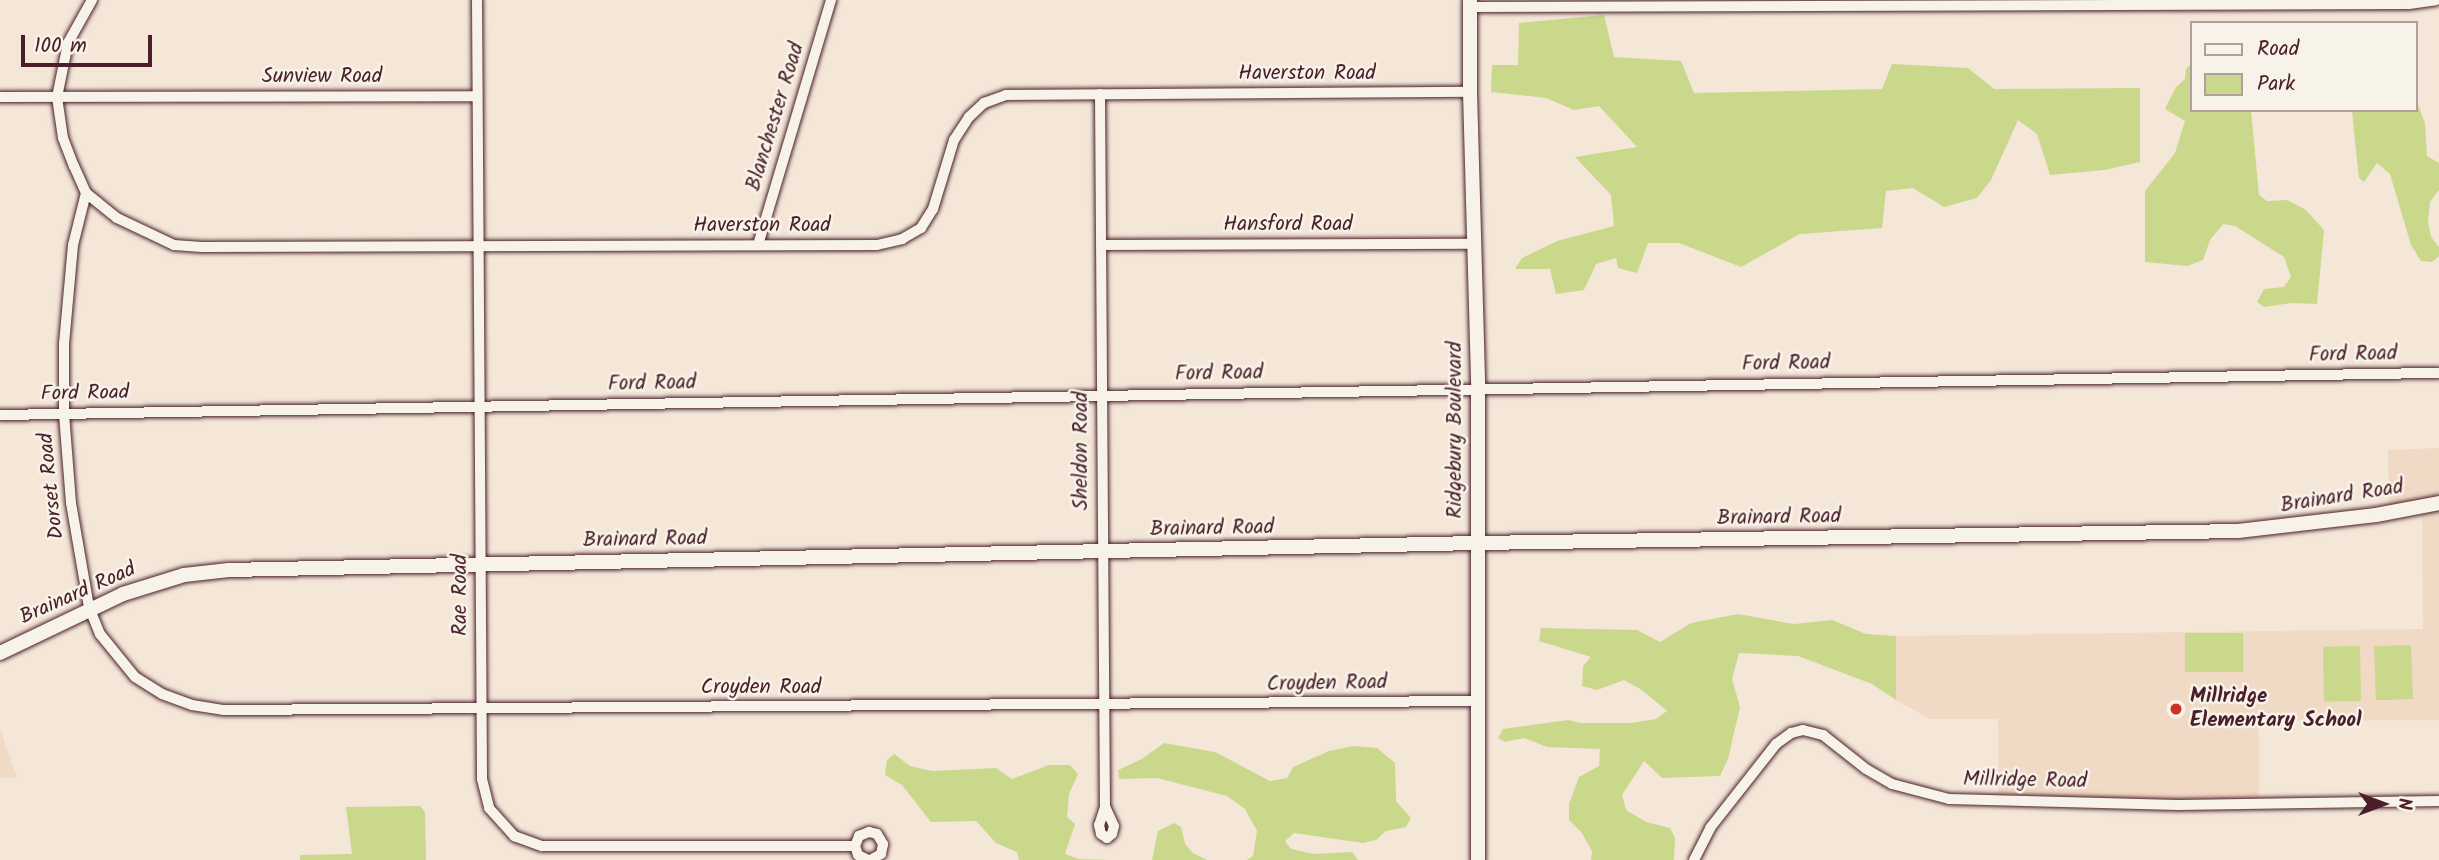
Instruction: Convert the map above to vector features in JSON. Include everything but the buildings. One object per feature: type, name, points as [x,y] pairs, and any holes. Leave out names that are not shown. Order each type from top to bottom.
[{"type":"street","name":"Haverston Road","points":[[92,0],[68,43],[57,97],[63,138],[86,192],[117,218],[174,245],[877,245],[902,239],[921,228],[933,209],[954,140],[969,117],[984,103],[1006,95],[1470,92]]},
{"type":"street","name":"Rae Road","points":[[477,0],[481,708],[484,795],[495,818],[522,841],[551,847],[855,846]]},
{"type":"street","name":"Blanchester Road","points":[[758,245],[831,0]]},
{"type":"street","points":[[1470,4],[2392,4],[2436,0]]},
{"type":"street","name":"Ridgebury Boulevard","points":[[1470,4],[1478,387],[1478,860]]},
{"type":"street","name":"Sheldon Road","points":[[1100,94],[1105,807]]},
{"type":"street","name":"Sunview Road","points":[[0,97],[476,96]]},
{"type":"street","name":"Dorset Road","points":[[86,192],[74,245],[68,295],[64,414],[71,503],[89,607]]},
{"type":"street","name":"Hansford Road","points":[[1101,244],[1474,244]]},
{"type":"street","name":"Ford Road","points":[[0,415],[1478,387],[2439,373]]},
{"type":"street","name":"Brainard Road","points":[[0,653],[89,607],[159,581],[206,572],[1478,543],[2238,531],[2376,515],[2439,503]]},
{"type":"street","name":"Croyden Road","points":[[89,607],[100,634],[135,677],[162,694],[192,705],[223,710],[1104,706],[1478,701]]},
{"type":"street","name":"Millridge Road","points":[[1693,860],[1710,828],[1776,744],[1791,733],[1803,730],[1823,734],[1866,769],[1892,784],[1949,799],[2178,805],[2439,801]]},
{"type":"street","name":"Rae Road","points":[[862,834],[877,834],[882,840],[882,851],[869,860],[859,855],[855,846],[862,834]]},
{"type":"shaded area","name":"Millridge Elementary School","points":[[2439,448],[2439,720],[2259,721],[2259,803],[1999,798],[1998,719],[1930,719],[1896,700],[1896,636],[2423,629],[2422,506],[2389,513],[2388,450]]},
{"type":"shaded area","points":[[0,728],[17,778],[0,778]]},
{"type":"green space","points":[[1604,15],[1614,57],[1681,61],[1694,93],[1882,89],[1892,64],[1968,68],[1994,89],[2140,88],[2140,162],[2104,170],[2050,175],[2037,134],[2018,120],[1991,180],[1977,198],[1944,207],[1913,188],[1886,191],[1882,228],[1800,234],[1741,267],[1679,243],[1648,243],[1637,273],[1618,268],[1616,258],[1596,264],[1584,290],[1556,294],[1550,269],[1515,269],[1522,258],[1557,241],[1614,226],[1611,195],[1575,157],[1637,147],[1599,106],[1574,110],[1546,98],[1491,92],[1492,65],[1518,65],[1519,23]]},
{"type":"green space","points":[[2190,65],[2190,112],[2251,112],[2259,195],[2267,201],[2287,200],[2306,210],[2324,230],[2317,304],[2292,303],[2264,307],[2257,302],[2264,289],[2284,287],[2291,277],[2284,257],[2235,226],[2223,224],[2210,240],[2203,260],[2187,266],[2145,262],[2145,191],[2175,153],[2185,121],[2165,109],[2176,87],[2185,79],[2186,69]]},
{"type":"green space","points":[[2418,105],[2425,123],[2427,156],[2439,163],[2439,190],[2430,202],[2428,221],[2431,237],[2439,247],[2439,256],[2432,262],[2421,261],[2411,245],[2390,174],[2377,163],[2364,182],[2359,178],[2352,112],[2418,112]]},
{"type":"green space","points":[[1738,614],[1794,624],[1832,620],[1866,634],[1896,636],[1896,700],[1872,684],[1798,656],[1739,653],[1732,679],[1740,707],[1728,759],[1720,776],[1662,778],[1644,761],[1622,795],[1626,810],[1646,822],[1670,828],[1675,838],[1674,860],[1591,860],[1592,851],[1581,832],[1569,820],[1569,804],[1579,777],[1599,766],[1600,749],[1547,747],[1524,738],[1505,742],[1498,738],[1503,729],[1568,720],[1580,723],[1631,723],[1656,719],[1667,711],[1642,690],[1624,680],[1597,690],[1582,686],[1583,666],[1591,657],[1539,641],[1541,628],[1637,630],[1660,642],[1691,623]]},
{"type":"green space","points":[[2185,633],[2243,633],[2243,672],[2185,672]]},
{"type":"green space","points":[[2411,645],[2413,699],[2376,700],[2374,646]]},
{"type":"green space","points":[[2360,646],[2361,701],[2324,702],[2323,647]]},
{"type":"green space","points":[[1164,743],[1215,752],[1270,781],[1287,778],[1293,767],[1329,751],[1353,746],[1377,748],[1395,763],[1396,801],[1411,818],[1406,827],[1386,831],[1376,840],[1363,843],[1294,833],[1285,841],[1291,849],[1314,854],[1352,852],[1358,860],[1247,860],[1253,856],[1257,831],[1245,809],[1227,796],[1157,778],[1119,779],[1118,770],[1142,759]]},
{"type":"green space","points":[[894,754],[910,766],[932,771],[996,768],[1012,779],[1049,765],[1070,765],[1078,774],[1069,794],[1067,817],[1075,824],[1065,854],[1079,859],[1111,860],[1019,860],[1017,852],[996,843],[976,821],[931,822],[902,785],[885,775],[887,760]]},
{"type":"green space","points":[[420,806],[425,812],[426,860],[300,860],[300,855],[352,854],[346,807]]},
{"type":"green space","points":[[1174,823],[1181,827],[1185,844],[1193,853],[1207,860],[1152,860],[1158,831]]},
{"type":"place","name":"Millridge Elementary School","points":[[2176,709]]}]
